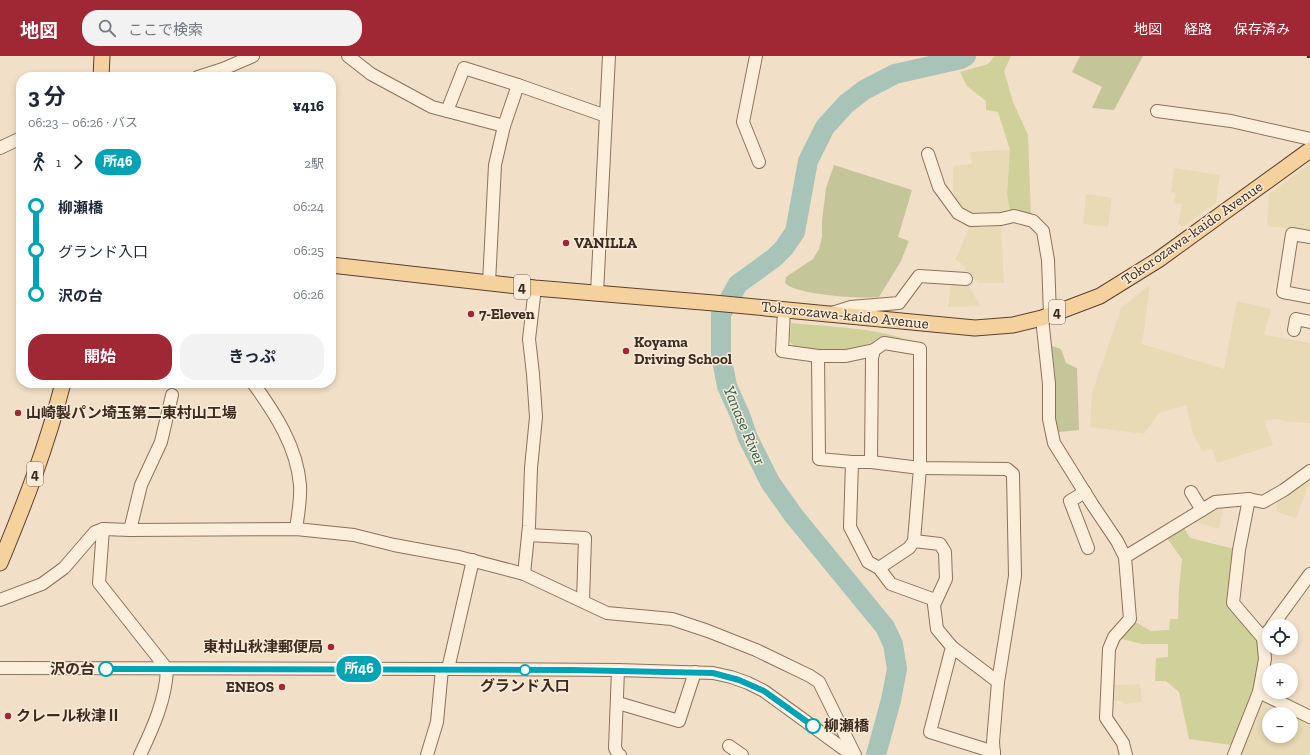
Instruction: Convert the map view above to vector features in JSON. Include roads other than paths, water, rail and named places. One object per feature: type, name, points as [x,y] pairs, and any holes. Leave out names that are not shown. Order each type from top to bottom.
[{"type":"main road","points":[[101,72],[102,56]]},
{"type":"main road","name":"Tokorozawa-kaido Avenue","points":[[336,266],[535,288],[784,309],[975,328],[1013,325],[1046,316],[1100,296],[1158,260],[1310,150]]},
{"type":"main road","name":"4","points":[[0,563],[25,504],[41,460],[62,388]]},
{"type":"street","points":[[214,72],[253,56]]},
{"type":"street","points":[[348,56],[371,74],[432,107],[504,126]]},
{"type":"street","points":[[597,293],[609,56]]},
{"type":"street","points":[[756,56],[742,122],[759,162]]},
{"type":"street","points":[[447,111],[464,68],[606,116]]},
{"type":"street","points":[[489,283],[495,165],[504,126],[518,85]]},
{"type":"street","points":[[1157,111],[1231,121],[1310,139]]},
{"type":"street","points":[[0,148],[16,140]]},
{"type":"street","points":[[928,154],[939,187],[958,213],[971,220],[1001,219],[1014,216],[1033,221],[1043,231],[1048,260],[1046,316],[1049,419],[1054,443],[1117,541],[1125,557],[1130,619],[1114,637],[1109,649],[1106,718],[1123,743],[1126,755]]},
{"type":"street","points":[[1310,237],[1292,234],[1283,292],[1310,297]]},
{"type":"street","points":[[829,314],[852,306],[899,303],[919,276],[966,279]]},
{"type":"street","points":[[524,574],[536,417],[529,339],[535,288]]},
{"type":"street","points":[[784,309],[782,351],[818,356],[846,356],[874,350],[884,344],[920,349],[920,468],[914,541],[909,548],[879,568]]},
{"type":"street","points":[[1294,330],[1296,320],[1310,322]]},
{"type":"street","points":[[871,462],[872,358],[874,350]]},
{"type":"street","points":[[818,356],[819,459],[871,462],[920,468],[1007,469],[1013,474],[1015,576],[998,682],[993,742],[994,753],[930,732],[952,647]]},
{"type":"street","points":[[256,388],[268,404],[279,424],[290,445],[297,465],[300,487],[296,529]]},
{"type":"street","points":[[130,530],[141,485],[161,442],[172,395]]},
{"type":"street","points":[[852,462],[850,527],[868,562],[879,568],[891,584],[935,600]]},
{"type":"street","points":[[1125,557],[1215,502],[1249,499],[1263,502],[1284,490],[1310,471]]},
{"type":"street","points":[[1085,492],[1070,501],[1088,548]]},
{"type":"street","points":[[1191,492],[1202,510]]},
{"type":"street","points":[[1249,499],[1239,550],[1233,604],[1262,630]]},
{"type":"street","points":[[103,529],[99,583],[167,669],[167,684],[160,709],[140,755]]},
{"type":"street","points":[[0,600],[42,584],[64,568],[95,532],[103,529],[296,529],[354,535],[394,545],[473,560],[524,574],[607,613],[672,619],[756,650],[810,676],[819,682],[855,755]]},
{"type":"street","points":[[528,535],[585,538],[583,601]]},
{"type":"street","points":[[914,541],[940,544],[945,552],[946,579],[934,605],[937,629],[952,647],[998,682]]},
{"type":"street","points":[[427,755],[437,722],[445,669],[473,560]]},
{"type":"street","points":[[1277,619],[1310,574]]},
{"type":"street","points":[[1234,755],[1259,692],[1265,655]]},
{"type":"street","points":[[0,668],[618,670],[713,673],[731,677],[764,691],[852,755]]},
{"type":"street","points":[[618,670],[618,703],[615,748],[620,755]]},
{"type":"street","points":[[618,703],[679,721],[695,672]]},
{"type":"street","points":[[1259,692],[1310,717]]},
{"type":"street","points":[[729,746],[742,755]]},
{"type":"waterway","name":"Yanase River","points":[[876,755],[891,700],[897,669],[893,644],[885,627],[794,516],[770,482],[748,438],[727,386],[721,355],[721,314],[738,284],[774,258],[784,248],[795,232],[808,161],[825,127],[846,104],[864,90],[895,74],[961,59],[966,56]]},
{"type":"place","name":"VANILLA","points":[[566,243]]},
{"type":"place","name":"7-Eleven","points":[[471,314]]},
{"type":"place","name":"Koyama Driving School","points":[[626,351]]},
{"type":"place","name":"山崎製パン埼玉第二東村山工場","points":[[18,413]]},
{"type":"place","name":"東村山秋津郵便局","points":[[331,647]]},
{"type":"place","name":"沢の台","points":[[106,669]]},
{"type":"place","name":"グランド入口","points":[[525,670]]},
{"type":"place","name":"ENEOS","points":[[282,687]]},
{"type":"place","name":"クレール秋津Ⅱ","points":[[8,716]]},
{"type":"place","name":"柳瀬橋","points":[[813,726]]}]
